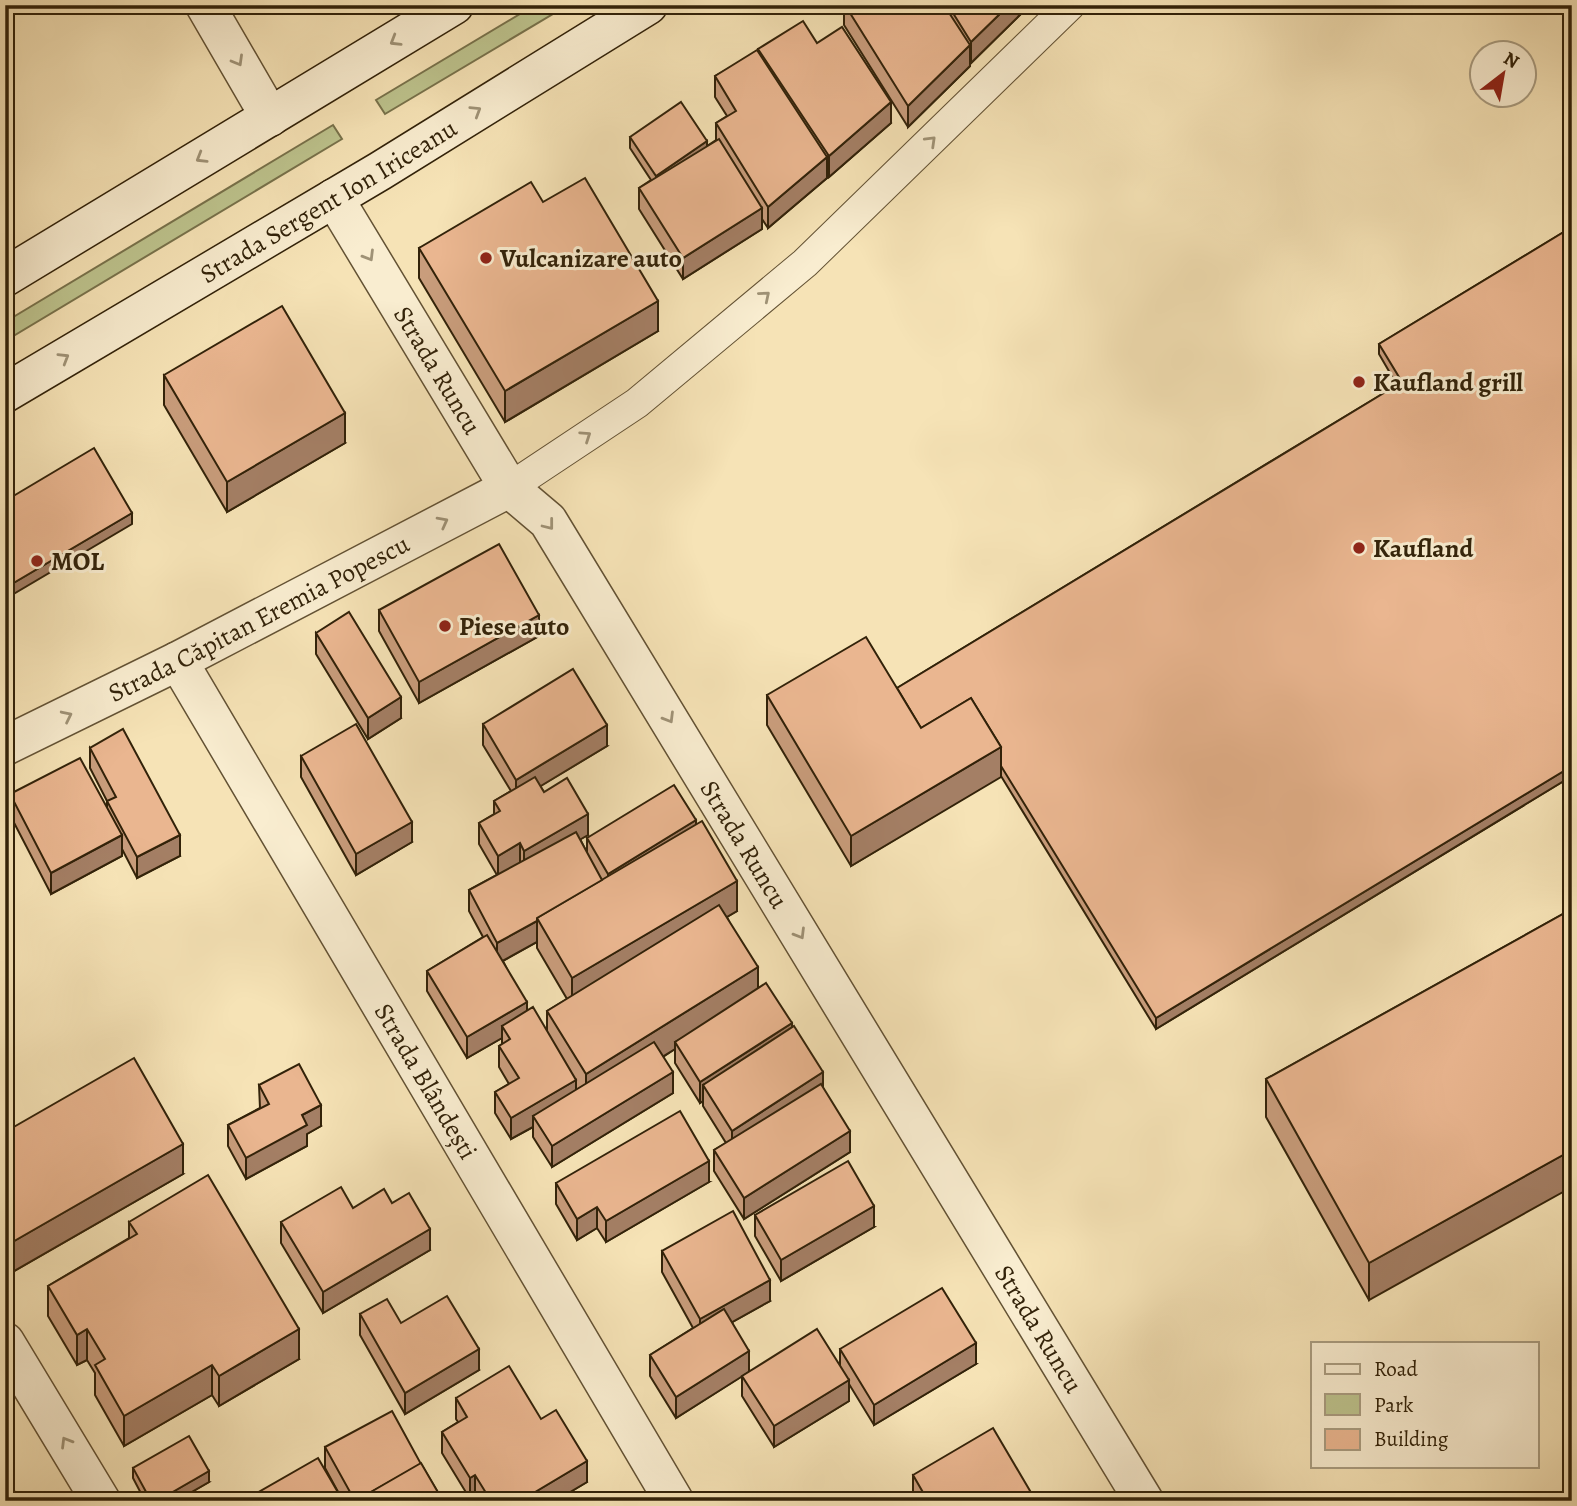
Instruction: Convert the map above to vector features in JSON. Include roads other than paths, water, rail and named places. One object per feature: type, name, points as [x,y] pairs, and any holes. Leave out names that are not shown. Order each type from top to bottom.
[{"type":"street","points":[[205,5],[270,117]]},
{"type":"street","points":[[5,276],[454,5]]},
{"type":"street","name":"Strada Sergent Ion Iriceanu","points":[[5,393],[334,198],[648,5]]},
{"type":"street","name":"Strada Runcu","points":[[334,198],[509,488],[548,521],[1144,1501]]},
{"type":"street","name":"Strada Căpitan Eremia Popescu","points":[[5,746],[178,661],[509,488]]},
{"type":"street","name":"Strada Blândești","points":[[178,661],[674,1501]]},
{"type":"street","points":[[5,1342],[101,1501]]},
{"type":"lane","points":[[509,488],[637,403],[804,263],[1069,5]]},
{"type":"place","name":"Vulcanizare auto","points":[[486,258]]},
{"type":"place","name":"Kaufland grill","points":[[1359,382]]},
{"type":"place","name":"Kaufland","points":[[1359,548]]},
{"type":"place","name":"MOL","points":[[37,561]]},
{"type":"place","name":"Piese auto","points":[[445,626]]}]
